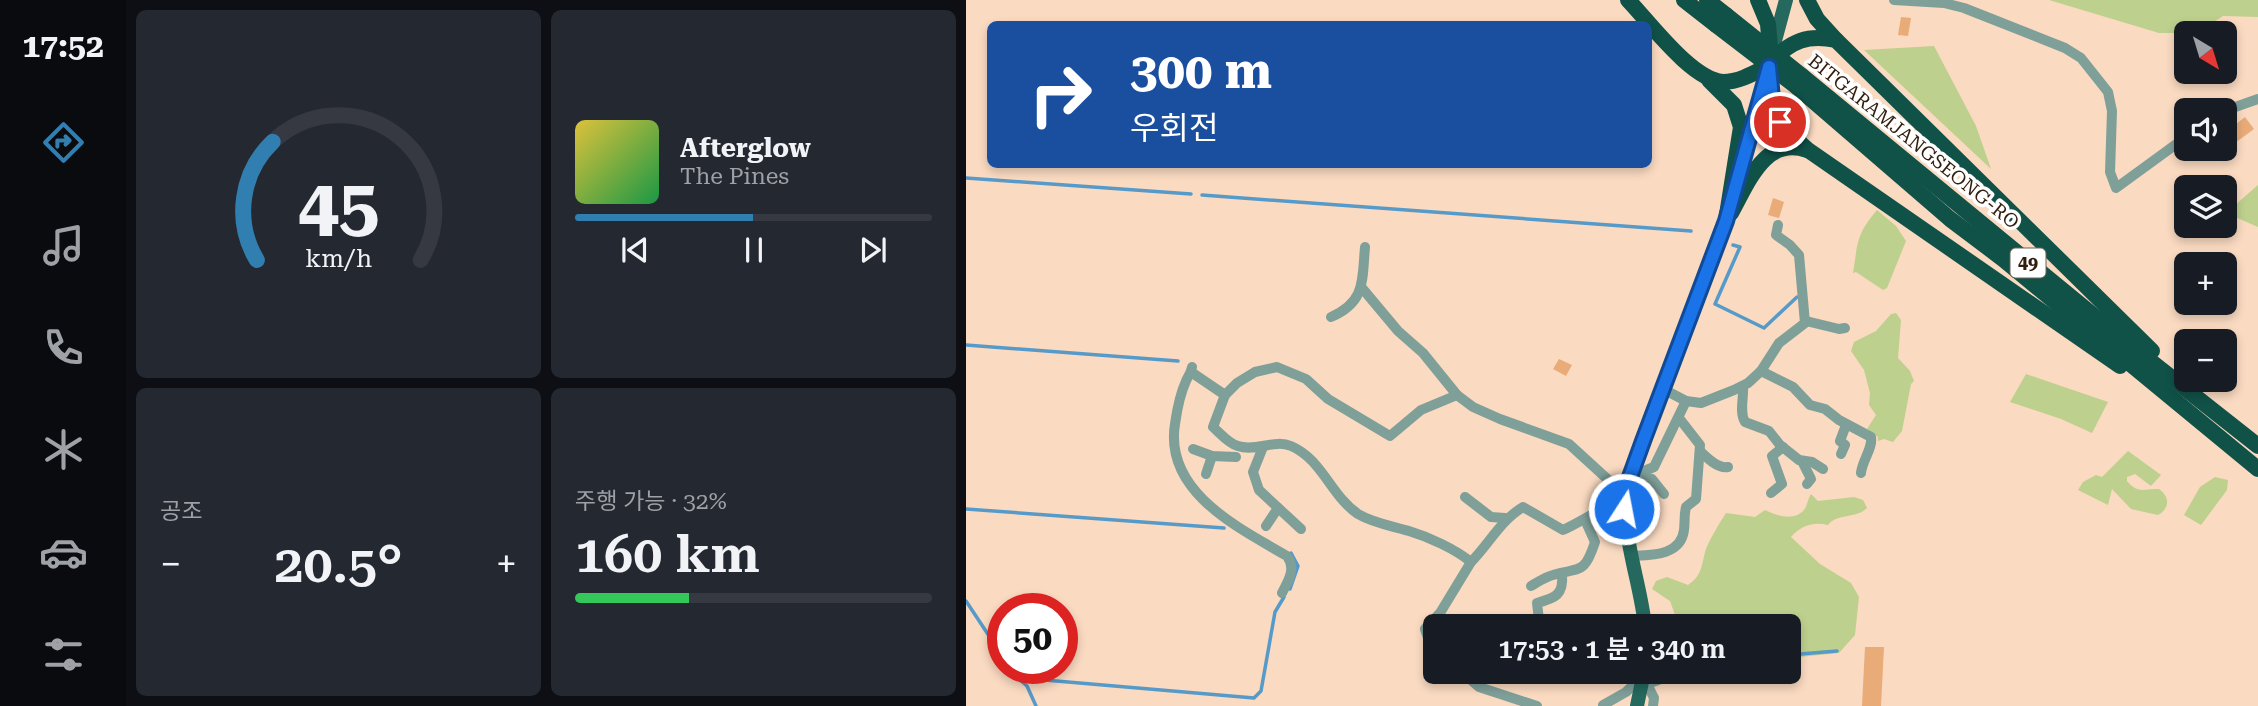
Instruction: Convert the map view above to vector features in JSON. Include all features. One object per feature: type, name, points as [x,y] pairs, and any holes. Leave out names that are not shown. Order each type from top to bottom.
[{"type":"highway","points":[[1628,0],[1647,21]]},
{"type":"highway","name":"BITGARAMJANGSEONG-RO","points":[[1684,0],[1721,20],[2258,446]]},
{"type":"highway","name":"BITGARAMJANGSEONG-RO","points":[[1707,0],[1721,20]]},
{"type":"highway","points":[[1758,0],[1768,24],[1773,109],[1790,134],[1808,150],[2083,342],[2186,409]]},
{"type":"highway","points":[[1807,0],[1817,19],[1836,40],[2198,397]]},
{"type":"highway","points":[[1652,26],[1676,52],[1734,104],[1741,127],[1725,224]]},
{"type":"highway","points":[[1709,80],[1735,80],[1770,64],[1791,43],[1803,38],[1817,36],[1836,40]]},
{"type":"highway","name":"BITGARAMJANGSEONG-RO","points":[[1800,82],[1950,219],[2186,409]]},
{"type":"highway","points":[[1725,224],[1762,159],[1795,145],[1808,150]]},
{"type":"highway","name":"49","points":[[2186,409],[2258,469]]},
{"type":"main road","points":[[1643,614],[1638,576],[1631,556],[1625,500],[1725,224],[1786,0]]},
{"type":"main road","points":[[1637,706],[1643,684]]},
{"type":"street","points":[[1894,0],[1944,3],[1965,8],[2065,48],[2081,58],[2108,92],[2112,111],[2110,172],[2116,188],[2174,147]]},
{"type":"street","points":[[2237,106],[2258,99]]},
{"type":"street","points":[[1778,225],[1776,235],[1798,255],[1806,321]]},
{"type":"street","points":[[1331,317],[1352,303],[1362,288],[1365,247]]},
{"type":"street","points":[[1362,288],[1398,331],[1423,353],[1457,396],[1473,407],[1500,419],[1569,444],[1625,500],[1563,530],[1523,507],[1505,518],[1496,536],[1483,545],[1471,562],[1439,614]]},
{"type":"street","points":[[1663,389],[1686,401],[1707,402],[1743,386],[1761,371],[1779,343],[1806,321]]},
{"type":"street","points":[[1806,321],[1845,328]]},
{"type":"street","points":[[1236,454],[1213,427],[1225,395],[1255,372],[1277,367],[1306,379],[1337,405],[1390,436],[1421,410],[1457,396]]},
{"type":"street","points":[[1225,395],[1191,370],[1181,394],[1174,426],[1179,462],[1208,506],[1223,519],[1287,556],[1292,563],[1292,572],[1282,593]]},
{"type":"street","points":[[1761,371],[1782,380],[1810,405],[1825,408],[1846,425],[1872,439],[1862,461],[1861,473]]},
{"type":"street","points":[[1743,386],[1742,418],[1745,422],[1769,431],[1801,461],[1811,478],[1807,484]]},
{"type":"street","points":[[1636,474],[1654,467],[1659,461],[1686,401]]},
{"type":"street","points":[[1631,556],[1665,553],[1681,540],[1686,507],[1696,499],[1699,490],[1700,445],[1678,418]]},
{"type":"street","points":[[1841,454],[1845,445],[1840,441],[1846,425]]},
{"type":"street","points":[[1193,449],[1212,456],[1287,445],[1298,450],[1325,473],[1347,505],[1359,514],[1413,532],[1471,562]]},
{"type":"street","points":[[1264,447],[1253,472],[1259,490],[1301,528]]},
{"type":"street","points":[[1771,493],[1782,484],[1772,456],[1783,447]]},
{"type":"street","points":[[1700,451],[1713,462],[1724,468],[1728,467]]},
{"type":"street","points":[[1206,474],[1212,456]]},
{"type":"street","points":[[1801,461],[1812,462],[1823,470]]},
{"type":"street","points":[[1636,474],[1652,479],[1663,487]]},
{"type":"street","points":[[1323,492],[1328,493],[1335,489]]},
{"type":"street","points":[[1465,497],[1491,517],[1505,518]]},
{"type":"street","points":[[1266,526],[1278,508]]},
{"type":"street","points":[[1531,586],[1553,575],[1579,570],[1595,542],[1585,520]]},
{"type":"street","points":[[1538,614],[1537,603],[1560,594],[1562,573]]},
{"type":"street","points":[[1476,684],[1536,706]]},
{"type":"street","points":[[1598,706],[1604,706],[1636,684]]},
{"type":"street","points":[[1648,684],[1655,703]]},
{"type":"green space","points":[[2049,0],[2258,0],[2258,17],[2223,16],[2215,21],[2174,21],[2174,33],[2159,33]]},
{"type":"green space","points":[[1934,46],[1976,126],[1991,169],[1864,50]]},
{"type":"green space","points":[[2258,185],[2258,227],[2237,218],[2237,203]]},
{"type":"green space","points":[[1877,210],[1896,226],[1906,241],[1887,288],[1883,290],[1856,272],[1853,273],[1859,239]]},
{"type":"green space","points":[[1896,313],[1901,320],[1898,358],[1910,371],[1914,381],[1911,384],[1902,431],[1893,442],[1884,439],[1878,441],[1878,437],[1867,429],[1876,415],[1869,405],[1870,393],[1864,370],[1851,351],[1854,342],[1876,331],[1891,314]]},
{"type":"green space","points":[[2026,374],[2108,402],[2092,433],[2061,419],[2010,402]]},
{"type":"green space","points":[[2128,451],[2161,475],[2151,486],[2135,474],[2127,477],[2127,481],[2135,488],[2159,489],[2163,492],[2167,502],[2158,515],[2131,509],[2112,489],[2108,505],[2078,490],[2083,482],[2096,475],[2102,477]]},
{"type":"green space","points":[[2215,477],[2228,480],[2227,490],[2201,525],[2184,515],[2200,487]]},
{"type":"green space","points":[[1811,494],[1818,501],[1854,497],[1863,500],[1867,508],[1858,514],[1836,519],[1828,525],[1807,525],[1791,537],[1820,564],[1851,583],[1859,597],[1855,635],[1839,653],[1801,657],[1801,614],[1675,614],[1670,601],[1652,589],[1656,581],[1667,577],[1688,585],[1693,581],[1701,569],[1708,544],[1726,513],[1755,517],[1765,510],[1790,517],[1805,509]]},
{"type":"building","points":[[1901,17],[1911,18],[1908,36],[1898,35]]},
{"type":"building","points":[[2245,117],[2254,129],[2237,142],[2237,123]]},
{"type":"building","points":[[1773,198],[1784,202],[1779,218],[1768,215]]},
{"type":"building","points":[[1559,359],[1572,365],[1566,376],[1553,369]]},
{"type":"building","points":[[1865,647],[1884,647],[1881,706],[1862,706]]},
{"type":"waterway","points":[[966,178],[1191,194]]},
{"type":"waterway","points":[[1202,195],[1691,231]]},
{"type":"waterway","points":[[1733,245],[1740,247],[1715,304],[1764,328],[1797,297]]},
{"type":"waterway","points":[[966,345],[1178,361]]},
{"type":"waterway","points":[[966,509],[1224,528]]},
{"type":"waterway","points":[[1290,589],[1298,566],[1291,553]]},
{"type":"waterway","points":[[1078,683],[1254,698],[1261,691],[1275,612],[1284,597]]},
{"type":"waterway","points":[[966,601],[987,633]]},
{"type":"waterway","points":[[1801,654],[1837,651]]},
{"type":"waterway","points":[[1025,684],[1036,706]]},
{"type":"route","points":[[1624,509],[1626,488],[1726,221],[1769,67],[1773,109],[1780,122]]}]
